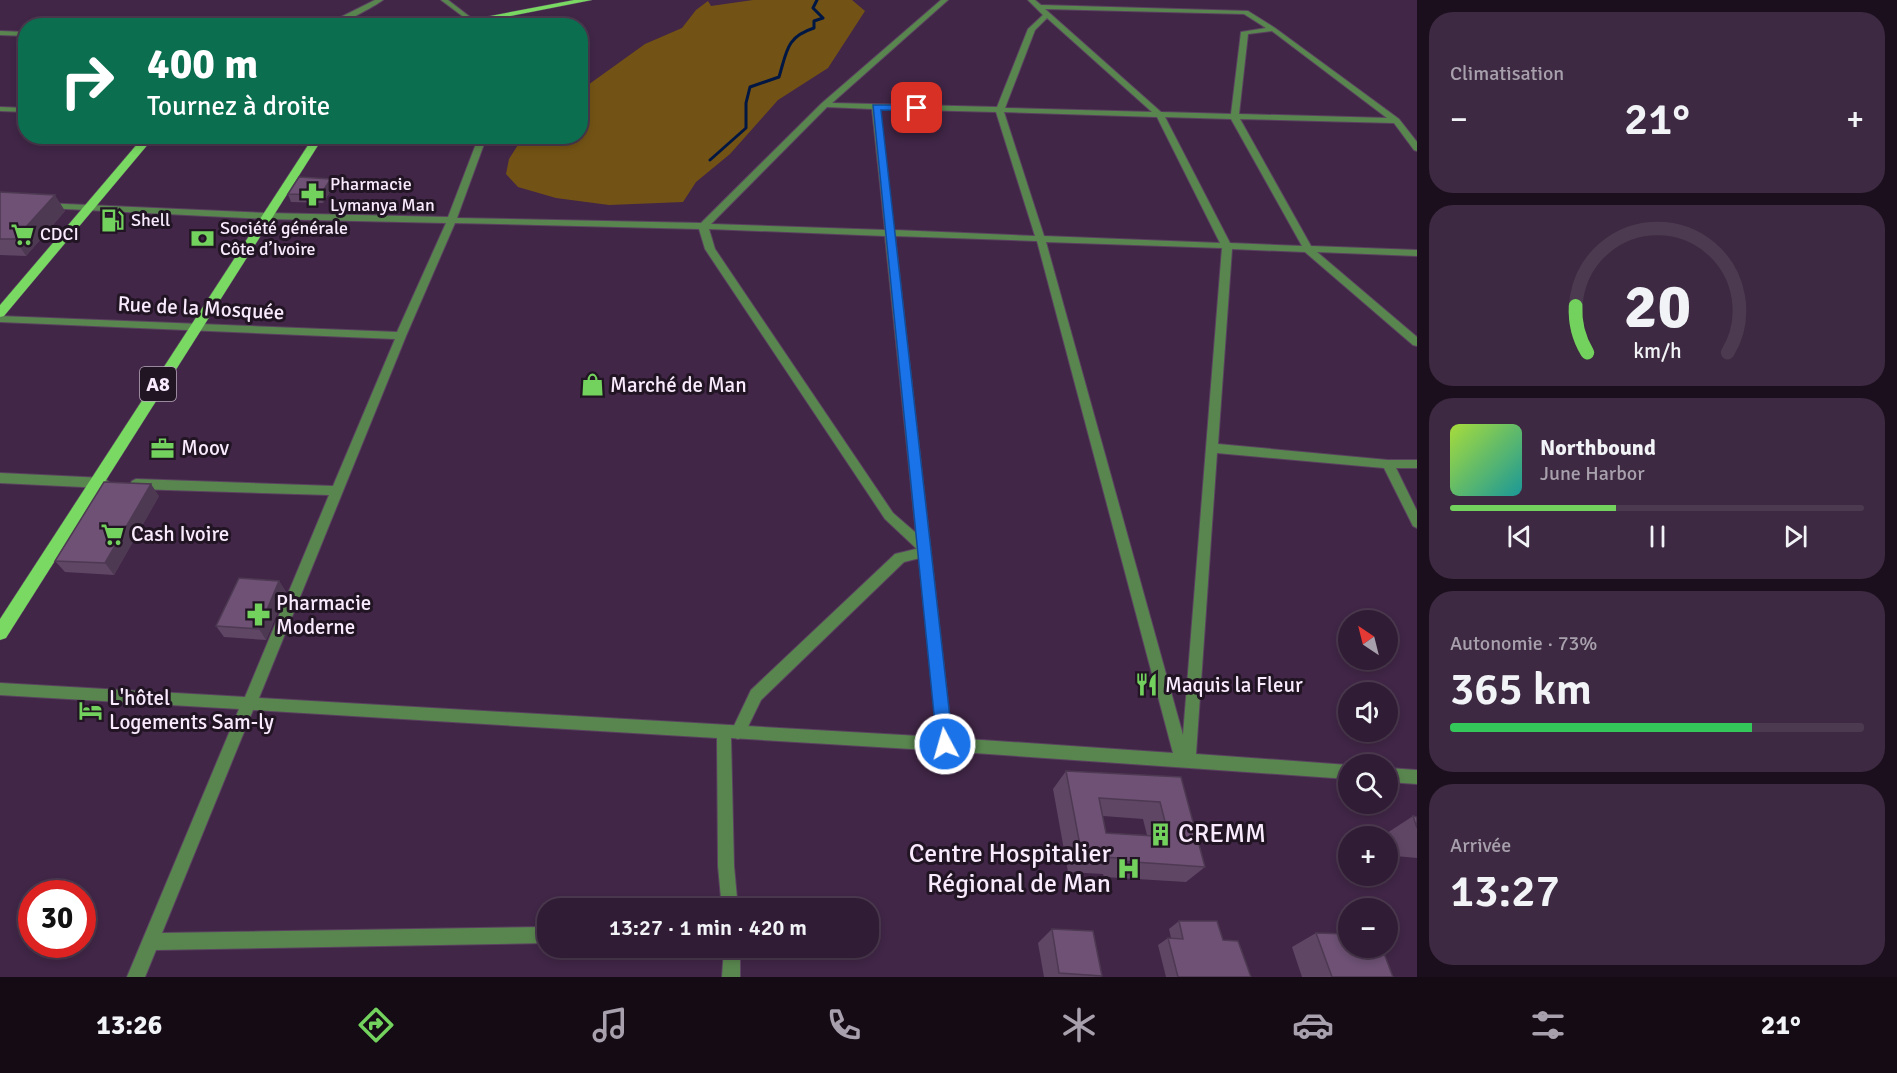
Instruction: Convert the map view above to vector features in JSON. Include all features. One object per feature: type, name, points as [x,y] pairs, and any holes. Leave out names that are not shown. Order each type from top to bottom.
[{"type":"main road","points":[[483,18],[588,0]]},
{"type":"main road","points":[[0,312],[143,144]]},
{"type":"main road","name":"A8","points":[[0,633],[314,144]]},
{"type":"street","points":[[343,18],[380,0]]},
{"type":"street","points":[[444,0],[468,18]]},
{"type":"street","points":[[703,226],[825,105],[945,0]]},
{"type":"street","points":[[1133,0],[1138,9]]},
{"type":"street","points":[[1039,7],[1237,11],[1254,15],[1396,121],[1417,148]]},
{"type":"street","points":[[1039,7],[1000,111],[1041,240],[1185,760]]},
{"type":"street","points":[[1039,7],[1161,116],[1227,247],[1185,760]]},
{"type":"street","points":[[1273,29],[1245,32],[1234,118],[1308,249],[1417,343]]},
{"type":"street","points":[[0,33],[18,34]]},
{"type":"street","points":[[825,105],[1396,121]]},
{"type":"street","points":[[876,107],[945,744]]},
{"type":"street","points":[[0,110],[18,110]]},
{"type":"street","points":[[0,120],[10,110]]},
{"type":"street","points":[[136,977],[400,336],[451,222],[480,144]]},
{"type":"street","points":[[33,205],[267,216],[703,226],[1417,253]]},
{"type":"street","points":[[703,226],[710,249],[889,516],[924,550]]},
{"type":"street","name":"Rue de la Mosquée","points":[[0,319],[400,336]]},
{"type":"street","points":[[1211,448],[1388,464],[1417,464]]},
{"type":"street","points":[[1388,464],[1417,523]]},
{"type":"street","points":[[0,478],[336,491]]},
{"type":"street","points":[[729,898],[726,866],[731,732],[756,695],[900,558],[924,550]]},
{"type":"street","points":[[0,689],[945,744],[1338,771]]},
{"type":"street","points":[[1398,776],[1417,777]]},
{"type":"street","points":[[150,942],[537,936]]},
{"type":"street","points":[[731,977],[732,958]]},
{"type":"shaded area","points":[[753,0],[852,0],[865,11],[828,68],[778,100],[730,154],[696,182],[683,202],[609,205],[556,198],[518,187],[506,174],[509,159],[519,144],[588,144],[588,85],[645,44],[682,28],[696,10],[708,1],[711,6]]},
{"type":"building","points":[[299,177],[331,179],[320,195],[288,194]]},
{"type":"building","points":[[0,192],[55,195],[15,239],[0,239]]},
{"type":"building","points":[[104,482],[151,484],[105,563],[55,561]]},
{"type":"building","points":[[239,578],[279,581],[259,629],[216,626]]},
{"type":"building","points":[[1066,771],[1181,777],[1205,867],[1082,856]],"holes":[[[1099,798],[1160,802],[1169,837],[1106,833]]]},
{"type":"building","points":[[1179,921],[1217,921],[1223,940],[1238,941],[1251,977],[1178,977],[1168,938],[1183,939]]},
{"type":"building","points":[[1052,929],[1093,931],[1102,976],[1059,973]]},
{"type":"building","points":[[1316,933],[1338,934],[1338,958],[1386,958],[1393,977],[1332,977]]},
{"type":"waterway","points":[[710,160],[746,128],[746,103],[750,87],[779,77],[789,46],[798,36],[814,28],[814,21],[823,18],[813,8],[817,0]]},
{"type":"place","name":"Pharmacie Lymanya Man","points":[[312,194]]},
{"type":"place","name":"Shell","points":[[113,220]]},
{"type":"place","name":"CDCI","points":[[22,234]]},
{"type":"place","name":"Société générale Côte d’Ivoire","points":[[202,238]]},
{"type":"place","name":"Marché de Man","points":[[592,385]]},
{"type":"place","name":"Moov","points":[[163,448]]},
{"type":"place","name":"Cash Ivoire","points":[[113,534]]},
{"type":"place","name":"Pharmacie Moderne","points":[[258,615]]},
{"type":"place","name":"Maquis la Fleur","points":[[1147,685]]},
{"type":"place","name":"L'hôtel Logements Sam-ly","points":[[91,710]]},
{"type":"place","name":"CREMM","points":[[1160,834]]},
{"type":"place","name":"Centre Hospitalier Régional de Man","points":[[1129,869]]},
{"type":"route","points":[[917,108],[876,107],[945,744]]}]
